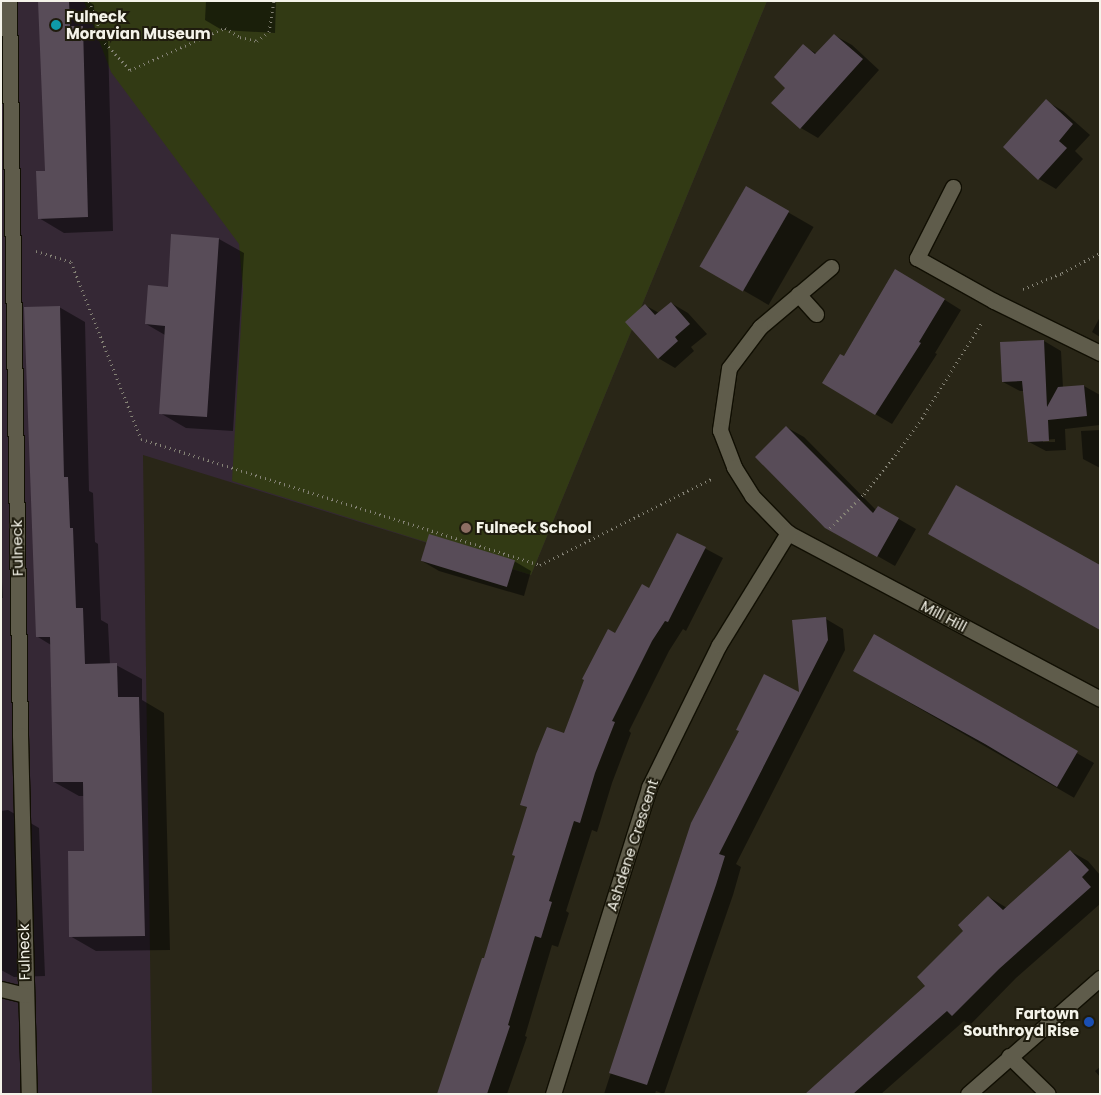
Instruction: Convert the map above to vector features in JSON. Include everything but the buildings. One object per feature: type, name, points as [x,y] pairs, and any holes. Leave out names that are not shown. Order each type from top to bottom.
[{"type":"street","name":"Fulneck","points":[[9,1],[25,995],[29,1094]]},
{"type":"street","points":[[953,187],[917,258],[994,301],[1100,353]]},
{"type":"street","name":"Mill Hill","points":[[831,267],[760,327],[729,368],[720,430],[734,467],[752,496],[788,533],[1100,699]]},
{"type":"street","points":[[798,294],[816,314]]},
{"type":"street","name":"Ashdene Crescent","points":[[553,1094],[649,786],[719,644],[788,533]]},
{"type":"street","points":[[968,1094],[1100,978]]},
{"type":"street","points":[[1,989],[25,995]]},
{"type":"street","points":[[1009,1056],[1048,1094]]},
{"type":"path","points":[[89,1],[105,43],[130,70],[225,28],[240,37],[257,41],[269,32],[274,1]]},
{"type":"path","points":[[12,243],[71,262],[141,439],[540,565],[734,467]]},
{"type":"path","points":[[812,545],[864,494],[895,455],[928,410],[994,301],[1062,273],[1100,254]]},
{"type":"shaded area","name":"Fulneck School","points":[[1,1],[84,1],[112,72],[767,1],[531,575],[143,455],[152,1094],[1,1094]]},
{"type":"green space","points":[[84,1],[767,1],[531,575],[232,481],[243,290],[239,244],[111,72]]},
{"type":"place","name":"Fulneck Moravian Museum","points":[[56,25]]},
{"type":"place","name":"Fulneck School","points":[[466,528]]},
{"type":"place","name":"Fartown Southroyd Rise","points":[[1089,1022]]}]
